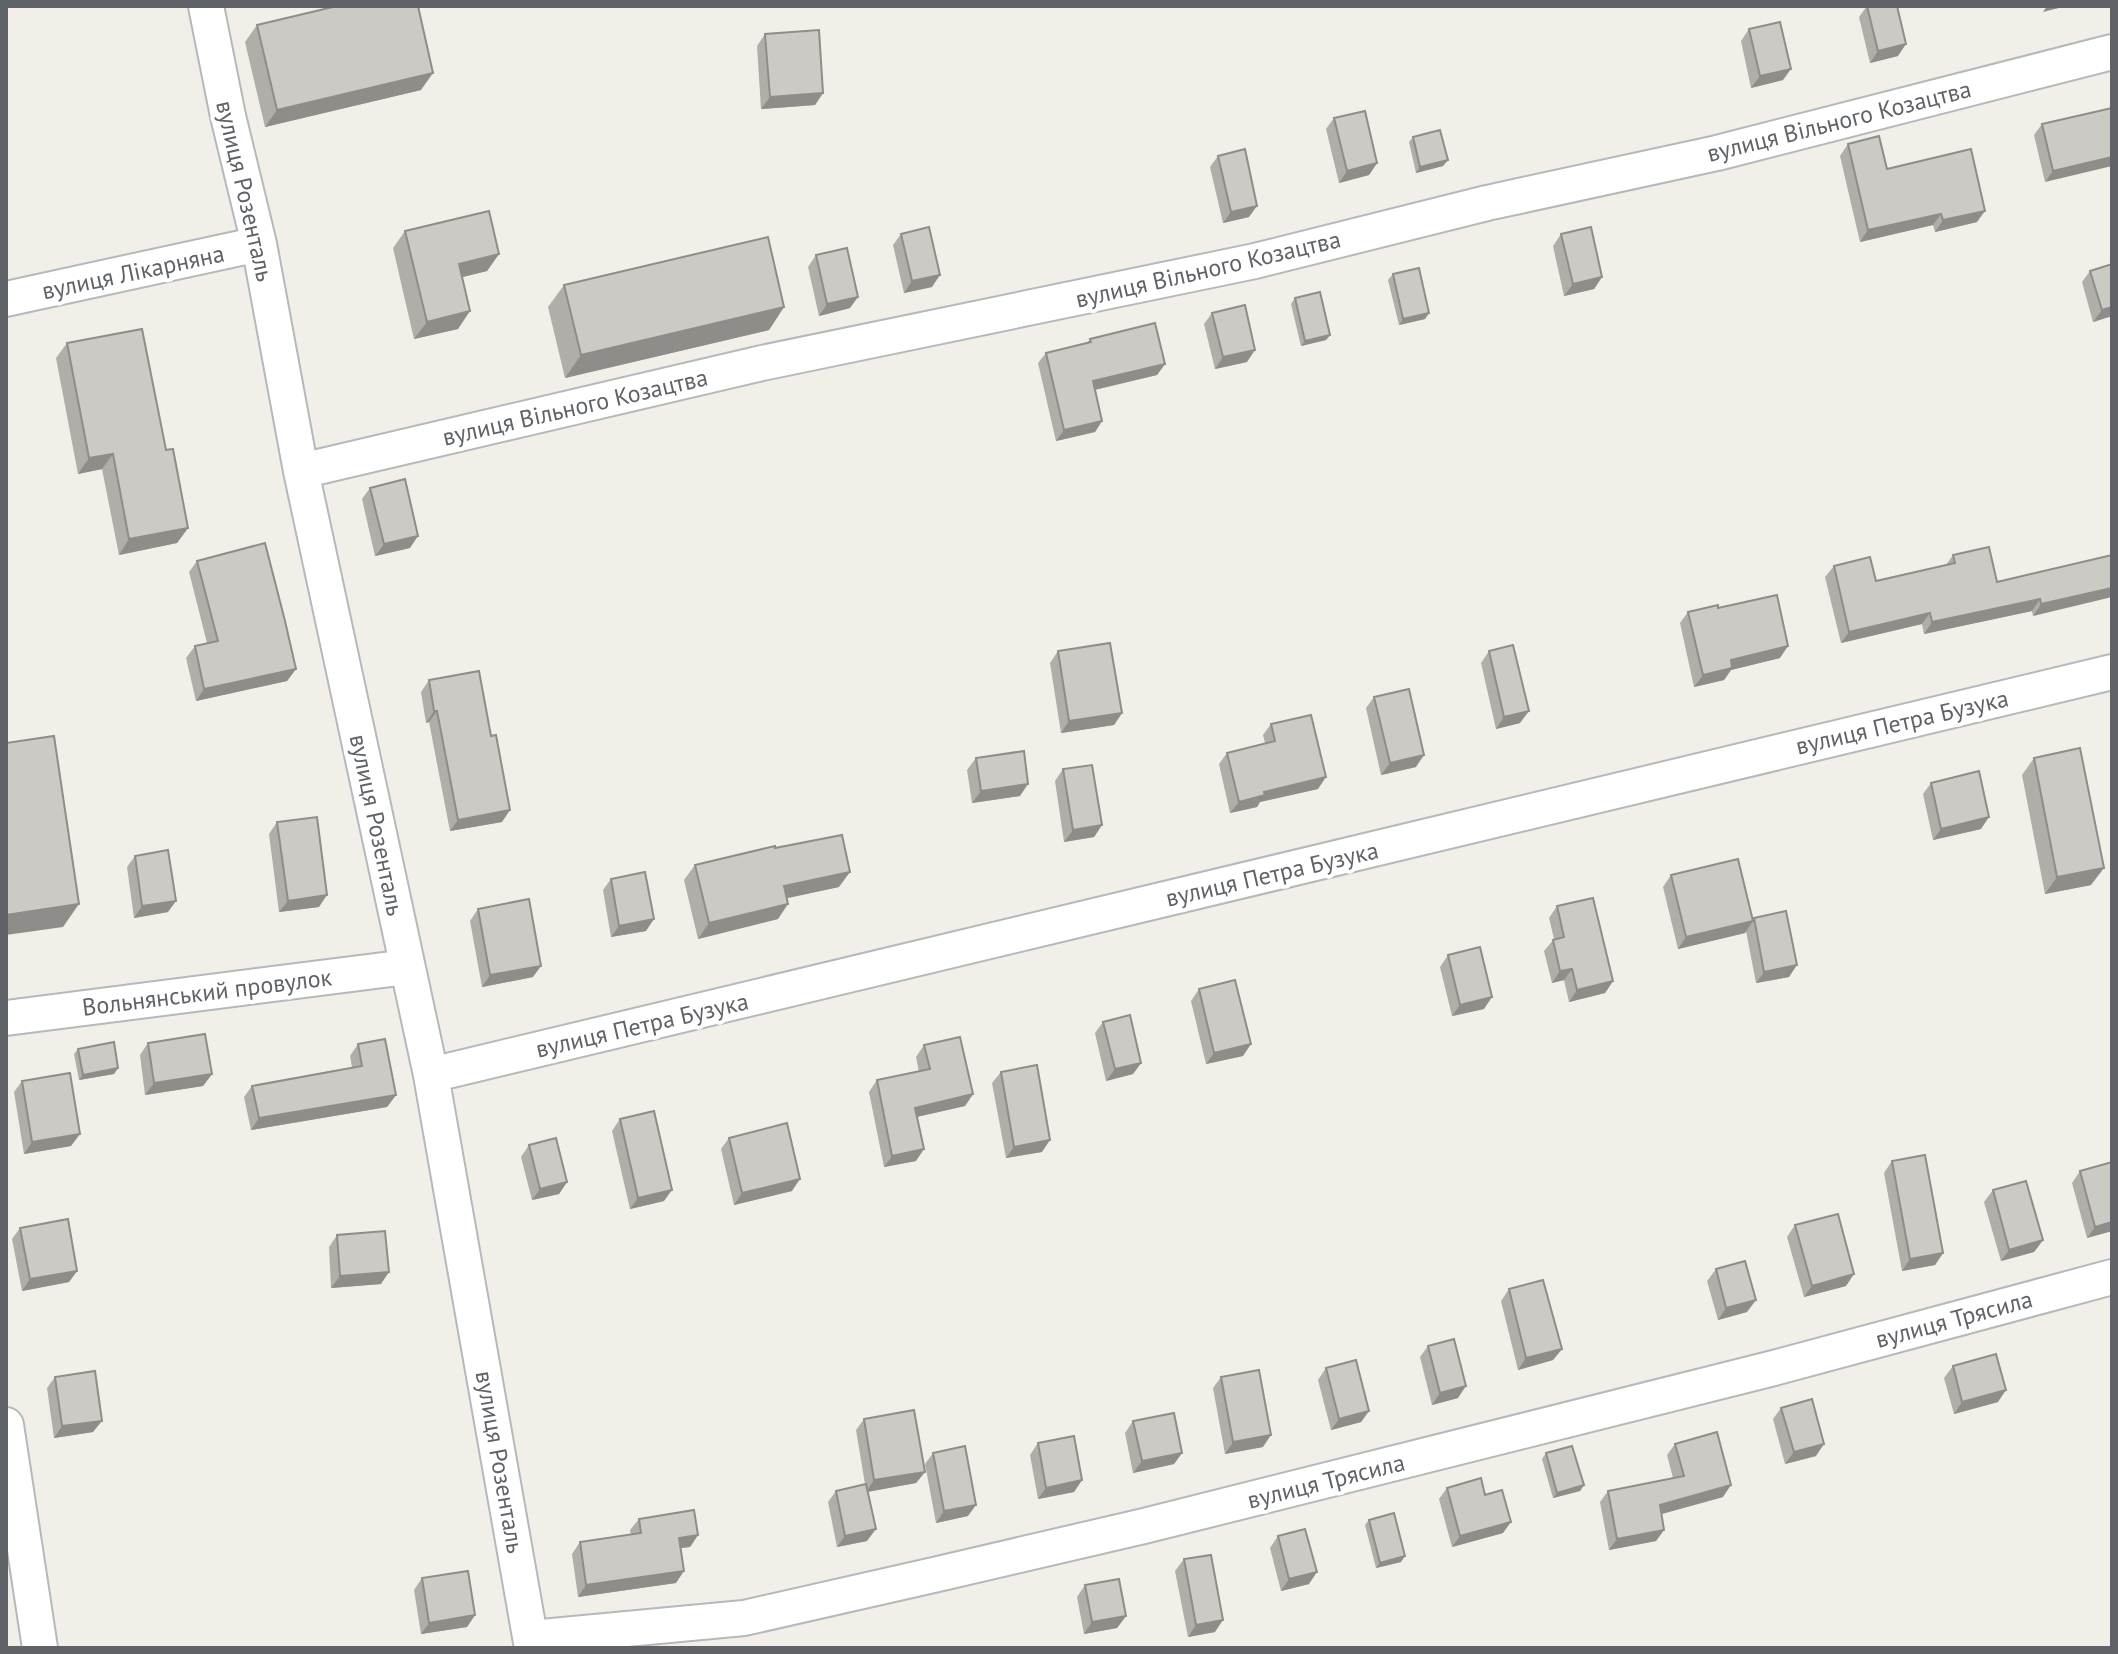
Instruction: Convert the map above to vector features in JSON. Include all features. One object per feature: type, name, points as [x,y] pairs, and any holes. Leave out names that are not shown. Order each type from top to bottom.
[{"type":"street","name":"вулиця Розенталь","points":[[206,6],[228,116],[259,244],[301,471],[431,1075],[531,1643]]},
{"type":"street","name":"вулиця Вільного Козацтва","points":[[301,471],[762,363],[1255,261],[1487,203],[1717,153],[2112,52]]},
{"type":"street","name":"вулиця Лікарняна","points":[[6,299],[259,244]]},
{"type":"street","name":"вулиця Петра Бузука","points":[[431,1075],[2112,672]]},
{"type":"street","name":"Вольнянський провулок","points":[[6,1018],[407,967]]},
{"type":"street","name":"вулиця Трясила","points":[[531,1643],[744,1618],[1144,1526],[1740,1377],[2112,1277]]},
{"type":"street","points":[[6,1425],[40,1648]]},
{"type":"building","points":[[337,6],[418,6],[433,73],[277,110],[257,25]]},
{"type":"building","points":[[1867,6],[1897,6],[1906,44],[1878,51]]},
{"type":"building","points":[[1780,22],[1791,69],[1760,76],[1749,29]]},
{"type":"building","points":[[819,30],[823,93],[770,97],[765,34]]},
{"type":"building","points":[[2112,108],[2112,157],[2053,171],[2042,124]]},
{"type":"building","points":[[1365,111],[1377,163],[1347,171],[1334,118]]},
{"type":"building","points":[[1440,130],[1448,160],[1420,167],[1413,137]]},
{"type":"building","points":[[1879,136],[1887,169],[1971,149],[1985,211],[1943,220],[1941,214],[1868,230],[1848,144]]},
{"type":"building","points":[[1245,149],[1257,206],[1231,212],[1218,156]]},
{"type":"building","points":[[489,211],[499,254],[459,264],[470,311],[427,322],[405,231]]},
{"type":"building","points":[[929,227],[940,275],[912,281],[901,234]]},
{"type":"building","points":[[1591,227],[1602,277],[1573,284],[1561,234]]},
{"type":"building","points":[[768,237],[784,307],[581,355],[564,285]]},
{"type":"building","points":[[847,248],[858,297],[827,304],[816,255]]},
{"type":"building","points":[[2112,264],[2112,307],[2102,310],[2090,271]]},
{"type":"building","points":[[1419,268],[1429,313],[1403,319],[1393,274]]},
{"type":"building","points":[[1320,292],[1330,335],[1305,341],[1295,298]]},
{"type":"building","points":[[1245,305],[1255,350],[1223,357],[1212,313]]},
{"type":"building","points":[[1155,323],[1165,364],[1093,381],[1102,421],[1064,430],[1046,353]]},
{"type":"building","points":[[142,329],[166,450],[173,449],[188,528],[129,539],[113,454],[89,458],[67,343]]},
{"type":"building","points":[[405,479],[418,536],[384,544],[370,488]]},
{"type":"building","points":[[265,543],[296,669],[204,689],[195,646],[218,641],[197,561]]},
{"type":"building","points":[[1989,547],[1997,582],[2112,555],[2112,588],[2041,604],[2040,599],[1932,622],[1930,613],[1849,632],[1834,566],[1870,557],[1876,581],[1955,563],[1953,555]]},
{"type":"building","points":[[1777,595],[1788,646],[1731,660],[1732,668],[1703,675],[1688,612]]},
{"type":"building","points":[[1110,643],[1122,713],[1069,721],[1058,651]]},
{"type":"building","points":[[1513,645],[1529,711],[1504,717],[1489,651]]},
{"type":"building","points":[[479,671],[491,736],[496,735],[510,810],[458,820],[429,680]]},
{"type":"building","points":[[1409,689],[1424,755],[1390,763],[1374,697]]},
{"type":"building","points":[[1311,715],[1326,777],[1264,792],[1265,795],[1239,802],[1227,753],[1275,741],[1271,724]]},
{"type":"building","points":[[54,736],[79,904],[6,915],[6,743]]},
{"type":"building","points":[[2080,748],[2104,868],[2057,877],[2034,758]]},
{"type":"building","points":[[1024,751],[1028,784],[981,791],[976,758]]},
{"type":"building","points":[[1092,765],[1102,825],[1073,830],[1063,769]]},
{"type":"building","points":[[1979,771],[1989,817],[1941,829],[1931,783]]},
{"type":"building","points":[[317,817],[327,895],[288,901],[277,822]]},
{"type":"building","points":[[842,835],[850,872],[784,886],[788,904],[709,923],[695,865],[775,846]]},
{"type":"building","points":[[168,850],[176,901],[142,906],[135,856]]},
{"type":"building","points":[[1738,859],[1753,921],[1686,937],[1671,875]]},
{"type":"building","points":[[645,872],[654,919],[619,926],[611,879]]},
{"type":"building","points":[[1593,898],[1613,981],[1577,990],[1572,969],[1560,971],[1553,940],[1564,937],[1557,906]]},
{"type":"building","points":[[529,899],[541,966],[490,975],[478,909]]},
{"type":"building","points":[[1786,911],[1797,965],[1764,972],[1754,918]]},
{"type":"building","points":[[1480,947],[1492,997],[1460,1005],[1448,955]]},
{"type":"building","points":[[1235,980],[1251,1044],[1214,1053],[1199,989]]},
{"type":"building","points":[[1130,1015],[1141,1063],[1115,1069],[1103,1022]]},
{"type":"building","points":[[205,1034],[212,1074],[154,1083],[148,1043]]},
{"type":"building","points":[[960,1037],[973,1094],[915,1108],[924,1149],[892,1156],[877,1080],[930,1069],[924,1045]]},
{"type":"building","points":[[385,1039],[396,1095],[259,1118],[252,1086],[362,1066],[358,1044]]},
{"type":"building","points":[[114,1042],[118,1068],[83,1075],[78,1049]]},
{"type":"building","points":[[1037,1065],[1050,1140],[1014,1147],[1001,1072]]},
{"type":"building","points":[[70,1073],[80,1134],[32,1142],[22,1081]]},
{"type":"building","points":[[654,1111],[672,1190],[638,1198],[620,1119]]},
{"type":"building","points":[[787,1123],[800,1179],[742,1193],[729,1138]]},
{"type":"building","points":[[556,1138],[567,1182],[540,1189],[529,1145]]},
{"type":"building","points":[[1925,1155],[1943,1253],[1910,1259],[1892,1161]]},
{"type":"building","points":[[2112,1162],[2112,1222],[2095,1227],[2080,1171]]},
{"type":"building","points":[[2026,1181],[2043,1240],[2009,1250],[1993,1190]]},
{"type":"building","points":[[1838,1214],[1854,1274],[1812,1286],[1795,1225]]},
{"type":"building","points":[[68,1219],[77,1271],[30,1279],[20,1228]]},
{"type":"building","points":[[385,1231],[389,1272],[340,1276],[337,1235]]},
{"type":"building","points":[[1745,1261],[1756,1300],[1726,1308],[1716,1269]]},
{"type":"building","points":[[1543,1280],[1562,1349],[1526,1358],[1509,1289]]},
{"type":"building","points":[[1454,1339],[1466,1386],[1440,1393],[1428,1346]]},
{"type":"building","points":[[1996,1354],[2006,1390],[1962,1402],[1953,1366]]},
{"type":"building","points":[[1356,1360],[1369,1411],[1339,1419],[1326,1368]]},
{"type":"building","points":[[1259,1370],[1271,1435],[1233,1442],[1221,1377]]},
{"type":"building","points":[[95,1371],[102,1421],[62,1426],[55,1377]]},
{"type":"building","points":[[1812,1399],[1824,1444],[1794,1452],[1781,1408]]},
{"type":"building","points":[[914,1410],[925,1472],[874,1480],[864,1419]]},
{"type":"building","points":[[1174,1413],[1182,1453],[1142,1461],[1133,1421]]},
{"type":"building","points":[[1717,1432],[1731,1485],[1660,1505],[1664,1530],[1617,1539],[1608,1491],[1684,1476],[1675,1444]]},
{"type":"building","points":[[1074,1436],[1082,1480],[1046,1488],[1038,1443]]},
{"type":"building","points":[[965,1446],[976,1505],[944,1511],[933,1453]]},
{"type":"building","points":[[1572,1446],[1584,1485],[1557,1493],[1546,1453]]},
{"type":"building","points":[[1481,1478],[1485,1495],[1502,1490],[1511,1522],[1460,1536],[1447,1488]]},
{"type":"building","points":[[866,1484],[876,1529],[845,1536],[836,1491]]},
{"type":"building","points":[[694,1510],[698,1535],[679,1538],[684,1571],[586,1585],[580,1542],[641,1533],[639,1519]]},
{"type":"building","points":[[1394,1513],[1405,1556],[1380,1563],[1369,1520]]},
{"type":"building","points":[[1305,1529],[1317,1572],[1289,1579],[1278,1536]]},
{"type":"building","points":[[1211,1555],[1223,1620],[1196,1625],[1184,1559]]},
{"type":"building","points":[[468,1571],[475,1615],[429,1623],[422,1578]]},
{"type":"building","points":[[1119,1579],[1126,1616],[1092,1622],[1085,1585]]}]
